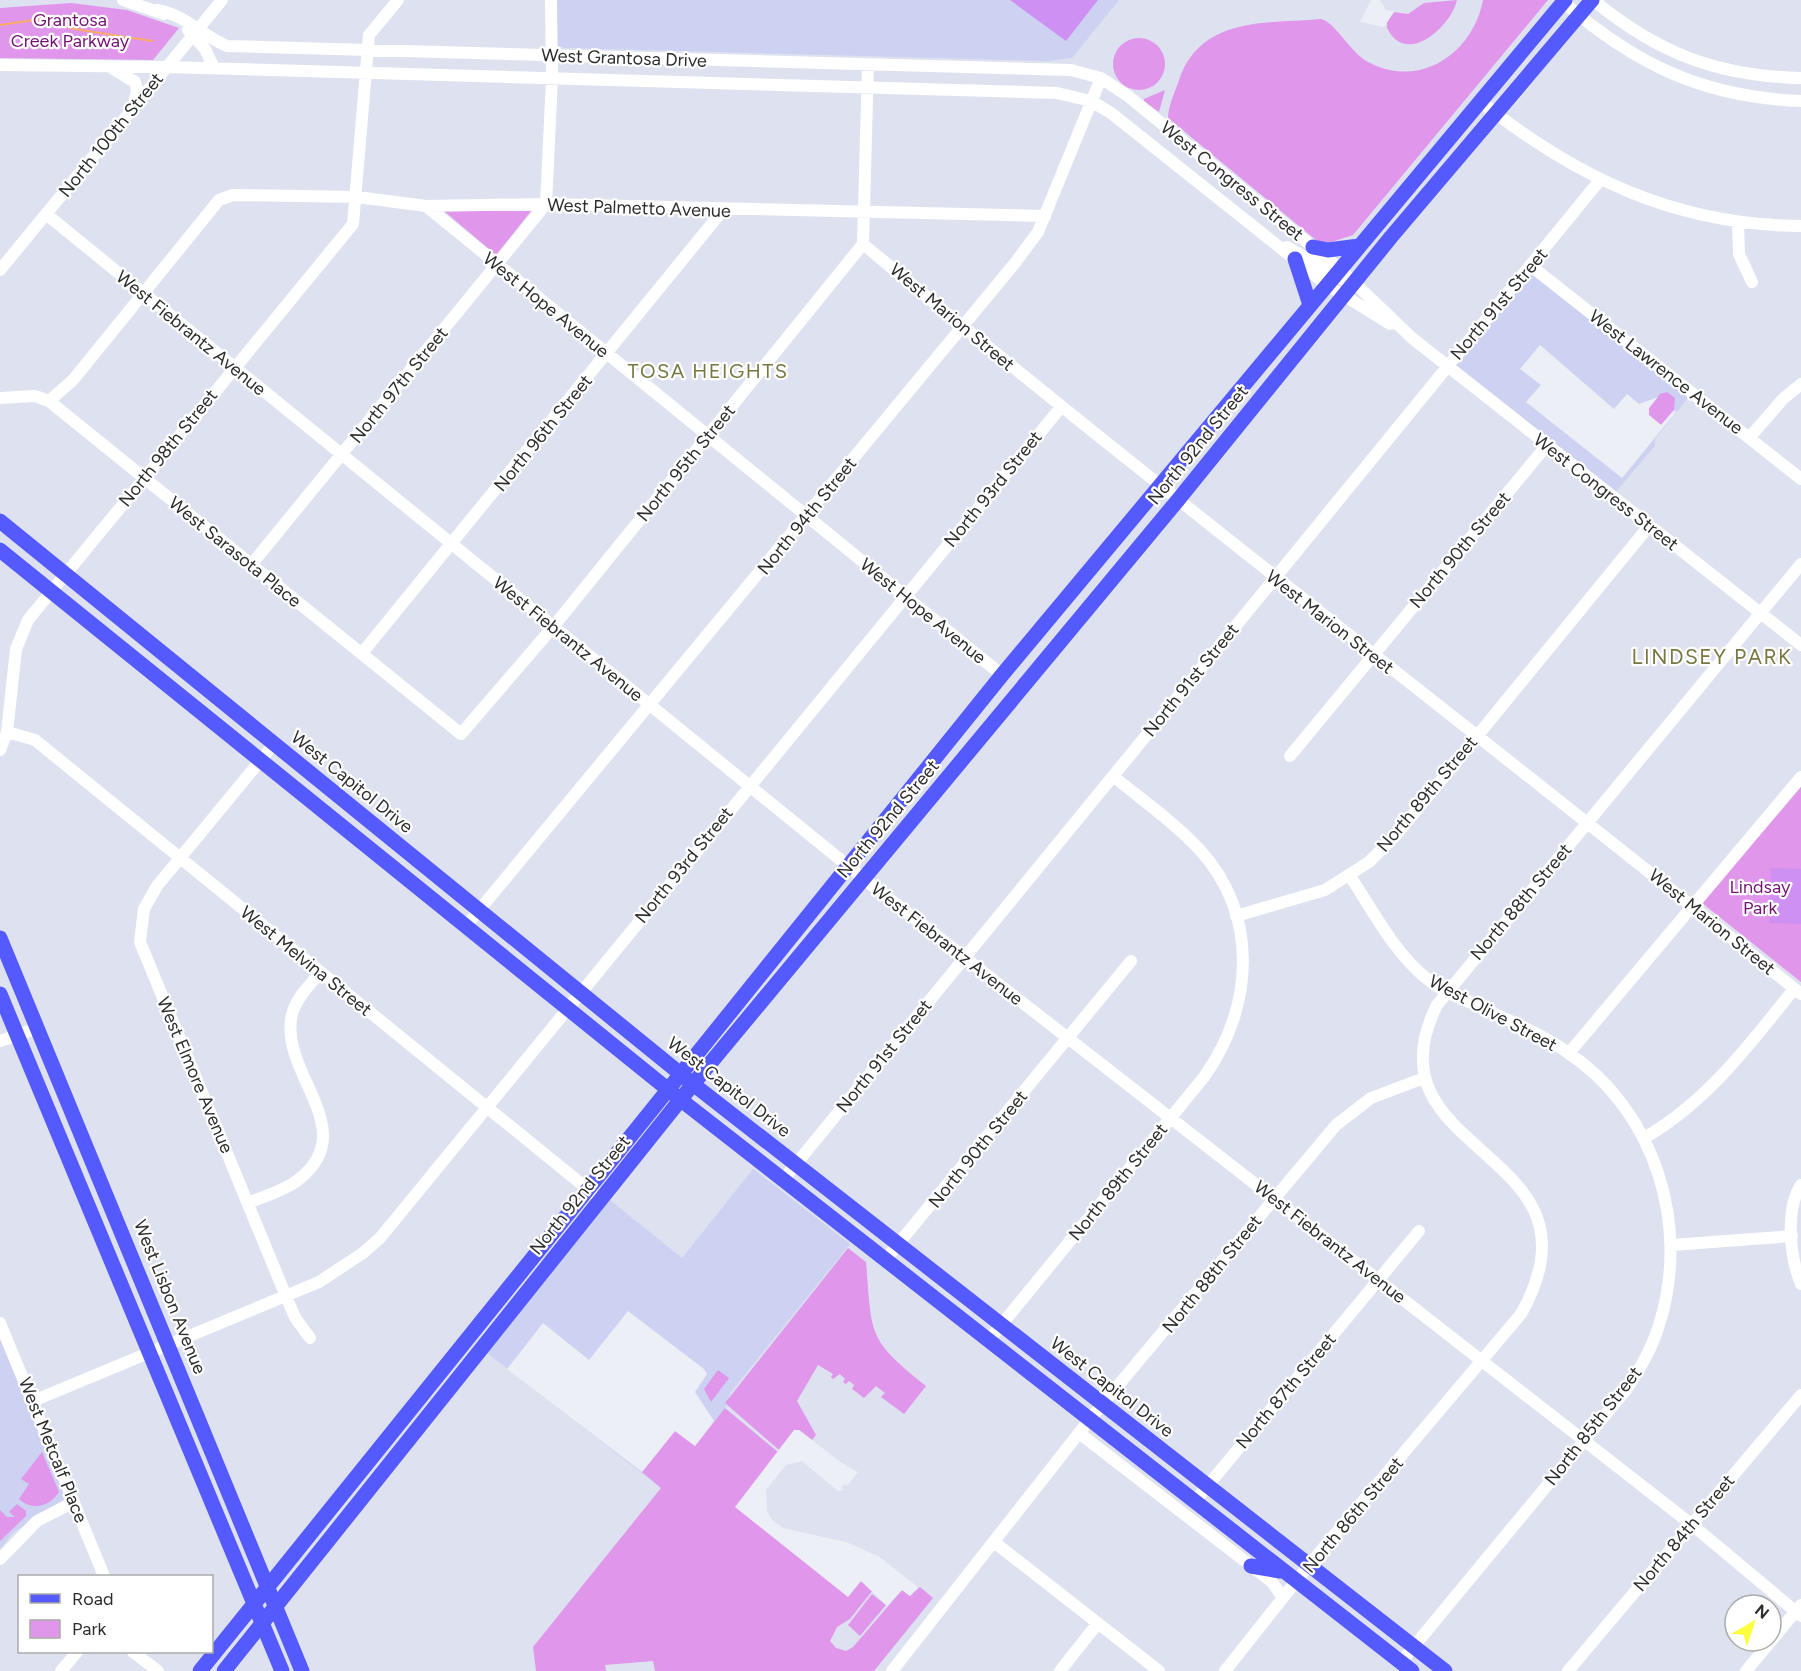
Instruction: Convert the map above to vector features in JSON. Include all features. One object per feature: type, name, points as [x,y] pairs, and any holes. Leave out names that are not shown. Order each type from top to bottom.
[{"type":"main road","name":"North 92nd Street","points":[[224,1671],[687,1093],[1495,113],[1592,0]]},
{"type":"main road","name":"North 92nd Street","points":[[200,1671],[1002,675],[1564,1]]},
{"type":"main road","points":[[1313,246],[1328,250],[1359,246]]},
{"type":"main road","points":[[1295,260],[1310,305]]},
{"type":"main road","name":"West Capitol Drive","points":[[0,521],[579,992],[674,1082],[783,1180],[1406,1667]]},
{"type":"main road","name":"West Capitol Drive","points":[[0,550],[628,1057],[674,1082]]},
{"type":"main road","name":"West Lisbon Avenue","points":[[0,938],[169,1343],[302,1671]]},
{"type":"main road","points":[[0,994],[282,1671]]},
{"type":"main road","name":"West Capitol Drive","points":[[687,1093],[745,1135],[757,1134],[1445,1671]]},
{"type":"main road","points":[[363,1468],[378,1479]]},
{"type":"main road","points":[[1251,1566],[1292,1577]]},
{"type":"street","name":"West Grantosa Drive","points":[[123,0],[157,10],[227,46],[1071,70],[1101,78]]},
{"type":"street","name":"North 100th Street","points":[[0,270],[222,0]]},
{"type":"street","name":"North 98th Street","points":[[0,750],[7,732],[16,649],[28,620],[353,224],[369,35],[398,0]]},
{"type":"street","points":[[546,204],[552,78],[551,0]]},
{"type":"street","points":[[1592,0],[1631,30],[1669,51],[1716,67],[1764,77],[1801,78]]},
{"type":"street","points":[[1564,1],[1618,46],[1659,69],[1709,87],[1759,99],[1801,101]]},
{"type":"street","points":[[1618,46],[1631,30]]},
{"type":"street","name":"West Grantosa Drive","points":[[196,32],[214,68]]},
{"type":"street","name":"West Grantosa Drive","points":[[0,65],[366,72],[1057,93],[1091,101]]},
{"type":"street","points":[[863,244],[868,65]]},
{"type":"street","points":[[106,66],[127,74],[135,82],[137,97],[132,109]]},
{"type":"street","name":"North 94th Street","points":[[466,926],[1015,263],[1038,232],[1101,78]]},
{"type":"street","name":"West Congress Street","points":[[1101,78],[1128,96],[1313,246],[1334,276],[1344,296],[1412,338]]},
{"type":"street","name":"West Congress Street","points":[[1091,101],[1112,113],[1295,260],[1354,284],[1412,338],[1801,645]]},
{"type":"street","points":[[1480,101],[1546,150],[1600,180],[1666,206],[1738,223],[1801,226]]},
{"type":"street","name":"North 91st Street","points":[[783,1180],[1600,180]]},
{"type":"street","name":"West Palmetto Avenue","points":[[143,294],[219,200],[233,195],[357,197],[426,206],[546,204],[865,214],[1045,216]]},
{"type":"street","name":"North 97th Street","points":[[251,565],[546,204]]},
{"type":"street","name":"West Hope Avenue","points":[[426,206],[606,355],[1002,675]]},
{"type":"street","name":"North 96th Street","points":[[362,654],[723,210]]},
{"type":"street","name":"West Fiebrantz Avenue","points":[[46,214],[864,879],[1483,1360],[1799,1611]]},
{"type":"street","points":[[1738,223],[1739,254],[1752,282]]},
{"type":"street","points":[[1275,243],[1295,250],[1334,276]]},
{"type":"street","name":"West Marion Street","points":[[863,244],[1274,578],[1692,905],[1798,991]]},
{"type":"street","name":"North 95th Street","points":[[460,734],[553,627],[863,244]]},
{"type":"street","name":"West Lawrence Avenue","points":[[1531,266],[1801,479]]},
{"type":"street","points":[[0,398],[35,396],[50,401],[73,380],[143,294]]},
{"type":"street","points":[[1749,438],[1783,399],[1801,384]]},
{"type":"street","name":"West Sarasota Place","points":[[50,401],[460,734]]},
{"type":"street","name":"North 93rd Street","points":[[33,1401],[169,1343],[286,1297],[334,1272],[380,1238],[748,785],[1061,406]]},
{"type":"street","name":"North 90th Street","points":[[1290,756],[1547,445]]},
{"type":"street","name":"North 89th Street","points":[[989,1340],[1171,1118],[1217,1058],[1232,1030],[1240,1003],[1243,974],[1242,947],[1236,916],[1325,890],[1370,862],[1397,834],[1649,526]]},
{"type":"street","name":"North 88th Street","points":[[892,1671],[1090,1419],[1330,1132],[1356,1107],[1388,1089],[1424,1078],[1423,1051],[1429,1020],[1447,992],[1801,564]]},
{"type":"street","name":"West Melvina Street","points":[[7,732],[35,740],[600,1200]]},
{"type":"street","points":[[180,858],[274,744]]},
{"type":"street","points":[[1113,776],[1202,852],[1221,881],[1236,916]]},
{"type":"street","points":[[1569,1053],[1801,777]]},
{"type":"street","name":"West Elmore Avenue","points":[[180,858],[157,885],[144,909],[140,942],[286,1297],[296,1319],[310,1338]]},
{"type":"street","name":"West Olive Street","points":[[1350,876],[1412,966],[1447,992],[1543,1037],[1569,1053],[1617,1098],[1644,1137],[1667,1202],[1672,1245]]},
{"type":"street","name":"North 90th Street","points":[[885,1260],[1131,961]]},
{"type":"street","points":[[248,1203],[297,1181],[315,1163],[321,1151],[323,1123],[290,1038],[293,1009],[320,973]]},
{"type":"street","points":[[1644,1137],[1692,1106],[1716,1083],[1798,991]]},
{"type":"street","points":[[0,1041],[38,1028]]},
{"type":"street","name":"North 86th Street","points":[[1225,1671],[1283,1598],[1292,1577],[1309,1565],[1483,1360],[1521,1314],[1535,1289],[1542,1263],[1544,1237],[1530,1203],[1517,1184],[1496,1162],[1463,1136],[1438,1108],[1424,1078]]},
{"type":"street","points":[[1801,1185],[1792,1208],[1791,1236],[1801,1284]]},
{"type":"street","name":"North 87th Street","points":[[1194,1501],[1419,1231]]},
{"type":"street","points":[[1672,1245],[1791,1236]]},
{"type":"street","name":"North 85th Street","points":[[1406,1667],[1414,1647],[1626,1390],[1651,1347],[1665,1304],[1672,1245]]},
{"type":"street","name":"West Metcalf Place","points":[[0,1323],[104,1575]]},
{"type":"street","name":"North 84th Street","points":[[1569,1671],[1801,1395]]},
{"type":"street","points":[[1079,1433],[1275,1585],[1283,1598]]},
{"type":"street","points":[[0,1559],[37,1521],[74,1502]]},
{"type":"street","points":[[994,1542],[1159,1671]]},
{"type":"street","points":[[1783,1628],[1799,1611]]},
{"type":"street","points":[[1060,1671],[1098,1623]]},
{"type":"street","points":[[62,1671],[76,1653]]},
{"type":"street","points":[[137,1653],[158,1671]]},
{"type":"street","points":[[1746,1671],[1761,1653]]},
{"type":"shaded area","points":[[557,0],[1119,0],[1072,58],[1047,61],[565,48],[556,45]]},
{"type":"shaded area","points":[[1010,0],[1098,0],[1066,41]]},
{"type":"shaded area","points":[[1371,0],[1380,0],[1386,10],[1394,12],[1384,27],[1360,22]]},
{"type":"shaded area","points":[[1531,266],[1692,393],[1655,439],[1655,446],[1612,496],[1448,366]]},
{"type":"shaded area","points":[[1540,345],[1614,409],[1627,394],[1639,404],[1658,397],[1649,408],[1649,415],[1661,425],[1674,410],[1676,412],[1622,478],[1526,402],[1541,385],[1520,369]]},
{"type":"shaded area","points":[[1771,868],[1801,869],[1801,924],[1769,923]]},
{"type":"shaded area","points":[[753,1169],[850,1244],[731,1392],[725,1408],[661,1488],[487,1353],[610,1200],[682,1258]]},
{"type":"shaded area","points":[[628,1311],[704,1369],[707,1374],[695,1392],[714,1421],[695,1446],[675,1431],[642,1472],[507,1369],[543,1323],[589,1360]]},
{"type":"shaded area","points":[[0,1337],[66,1498],[14,1532],[0,1549]]},
{"type":"shaded area","points":[[794,1430],[799,1430],[843,1464],[858,1472],[847,1486],[844,1484],[841,1488],[844,1490],[838,1491],[802,1461],[786,1465],[766,1490],[767,1511],[772,1520],[783,1528],[846,1542],[878,1556],[918,1587],[910,1596],[902,1590],[887,1606],[861,1581],[848,1597],[735,1507]]},
{"type":"green space","points":[[1457,0],[1446,21],[1427,39],[1405,44],[1395,39],[1387,28],[1387,21],[1394,12],[1408,14],[1424,3]]},
{"type":"green space","points":[[1483,0],[1548,0],[1353,235],[1322,245],[1168,118],[1171,100],[1188,61],[1201,45],[1217,35],[1256,24],[1321,19],[1332,26],[1355,52],[1368,62],[1387,70],[1406,72],[1425,69],[1456,50],[1468,36]]},
{"type":"green space","name":"Grantosa Creek Parkway","points":[[71,3],[127,10],[179,28],[153,60],[0,58],[0,8]]},
{"type":"green space","points":[[1139,38],[1153,42],[1161,50],[1165,64],[1161,78],[1153,86],[1139,90],[1125,86],[1117,78],[1113,64],[1117,50],[1125,42]]},
{"type":"green space","points":[[1165,90],[1159,112],[1144,101],[1144,99]]},
{"type":"green space","points":[[444,211],[531,211],[496,255]]},
{"type":"green space","points":[[1667,392],[1675,398],[1674,410],[1661,425],[1649,415],[1649,408],[1660,394]]},
{"type":"green space","name":"Lindsay Park","points":[[1801,787],[1801,982],[1702,903]]},
{"type":"green space","points":[[848,1248],[866,1262],[872,1321],[876,1334],[893,1357],[926,1386],[904,1414],[881,1397],[885,1393],[876,1386],[864,1398],[852,1389],[854,1385],[849,1381],[846,1384],[843,1382],[845,1379],[840,1374],[833,1379],[831,1377],[833,1374],[818,1365],[797,1401],[816,1435],[812,1440],[799,1430],[795,1430],[779,1450],[725,1403]]},
{"type":"green space","points":[[718,1370],[729,1378],[711,1402],[704,1389]]},
{"type":"green space","points":[[725,1408],[778,1452],[736,1507],[848,1596],[861,1581],[873,1590],[850,1619],[837,1627],[830,1641],[836,1648],[846,1651],[853,1647],[902,1590],[910,1596],[920,1587],[933,1598],[874,1671],[655,1671],[653,1661],[605,1665],[606,1671],[536,1671],[533,1647],[661,1488],[642,1472],[675,1431],[695,1446]]},
{"type":"green space","points":[[42,1452],[59,1492],[45,1504],[29,1505],[19,1499],[29,1484],[21,1479]]},
{"type":"green space","points":[[17,1504],[26,1511],[26,1516],[0,1541],[0,1510],[7,1517],[15,1517],[9,1512]]},
{"type":"green space","points":[[872,1594],[886,1605],[860,1636],[848,1625]]},
{"type":"waterway","points":[[0,25],[47,18],[74,29],[152,41]]},
{"type":"district","name":"TOSA HEIGHTS","points":[[708,371]]},
{"type":"district","name":"LINDSEY PARK","points":[[1712,656]]}]
